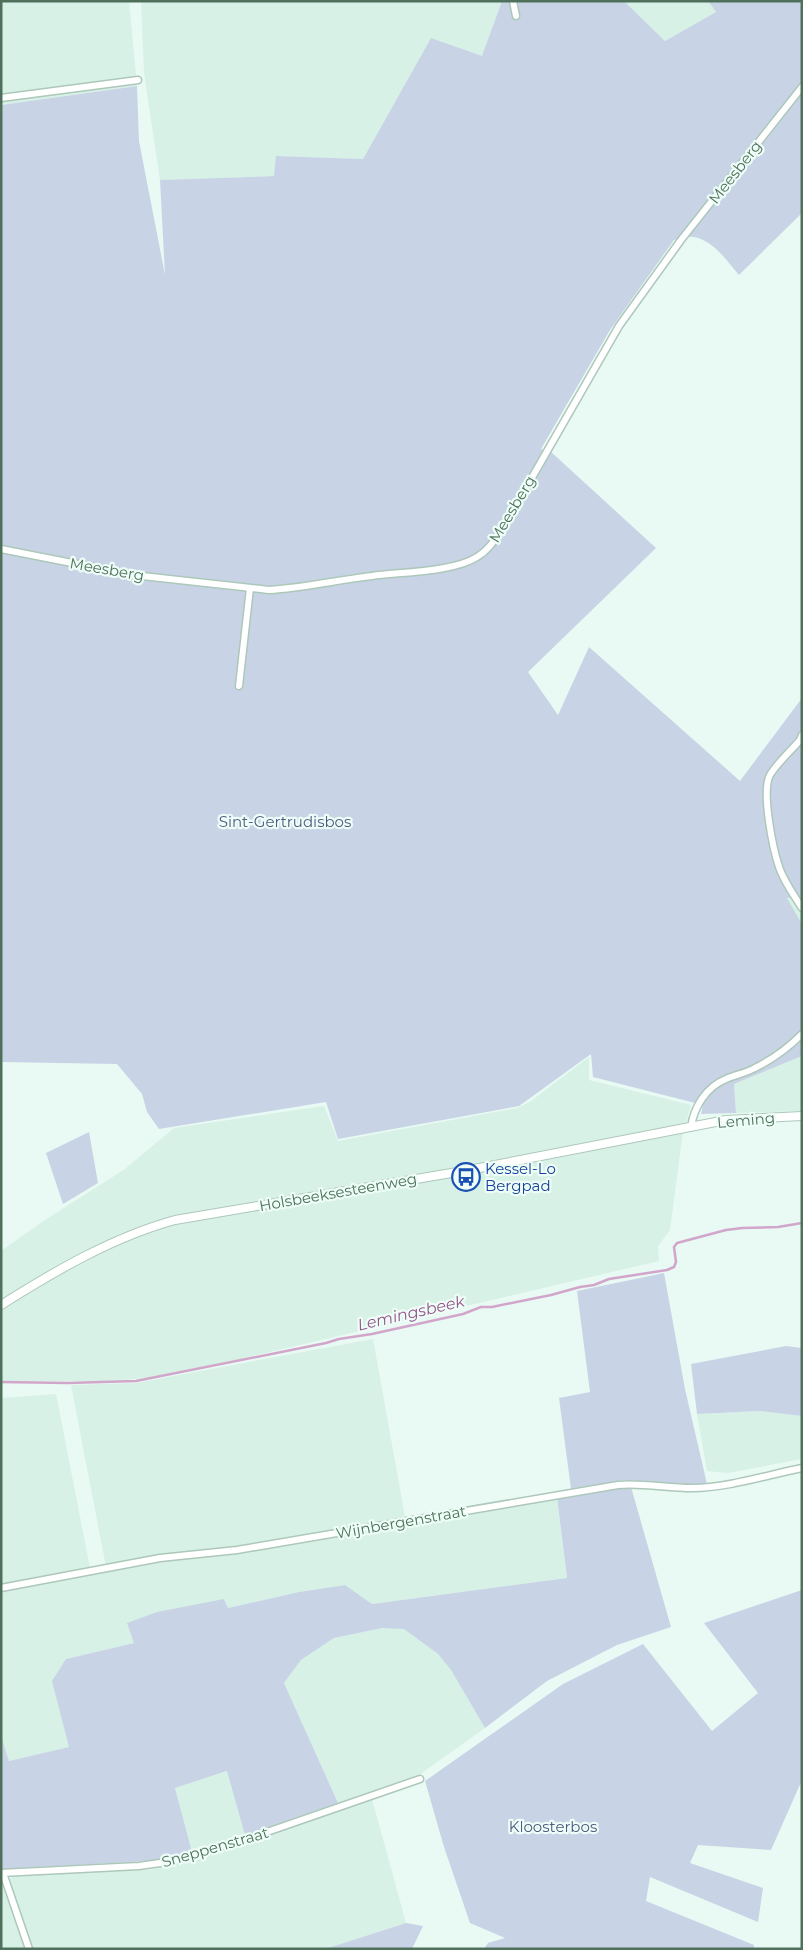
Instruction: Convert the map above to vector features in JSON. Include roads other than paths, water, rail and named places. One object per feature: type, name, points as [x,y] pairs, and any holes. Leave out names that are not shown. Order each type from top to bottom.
[{"type":"street","points":[[512,1],[516,16]]},
{"type":"street","points":[[1,98],[138,80]]},
{"type":"street","name":"Meesberg","points":[[1,549],[134,575],[250,588],[286,589],[449,566],[477,558],[488,549],[503,528],[619,326],[681,240],[802,87]]},
{"type":"street","points":[[239,686],[250,588]]},
{"type":"street","points":[[802,735],[800,740],[769,776],[766,802],[779,867],[802,908]]},
{"type":"street","points":[[691,1127],[693,1113],[701,1099],[712,1088],[723,1080],[769,1060],[802,1034]]},
{"type":"street","name":"Leming","points":[[691,1127],[726,1120],[802,1116]]},
{"type":"street","name":"Holsbeeksesteenweg","points":[[1,1305],[41,1280],[84,1257],[135,1233],[174,1220],[469,1170],[691,1127]]},
{"type":"street","name":"Wijnbergenstraat","points":[[1,1588],[160,1558],[237,1550],[618,1485],[692,1488],[714,1486],[802,1468]]},
{"type":"street","name":"Sneppenstraat","points":[[2,1873],[125,1867],[174,1861],[264,1833],[420,1779]]},
{"type":"street","points":[[2,1873],[29,1949]]},
{"type":"waterway","name":"Lemingsbeek","points":[[1,1382],[136,1381],[339,1339],[372,1334],[463,1314],[481,1307],[492,1307],[551,1295],[594,1285],[609,1279],[667,1270],[674,1267],[676,1262],[674,1247],[677,1243],[726,1230],[778,1227],[802,1223]]},
{"type":"place","name":"Kessel-Lo Bergpad","points":[[466,1177]]},
{"type":"park label","name":"Sint-Gertrudisbos","points":[[285,821]]},
{"type":"park label","name":"Kloosterbos","points":[[553,1826]]}]
